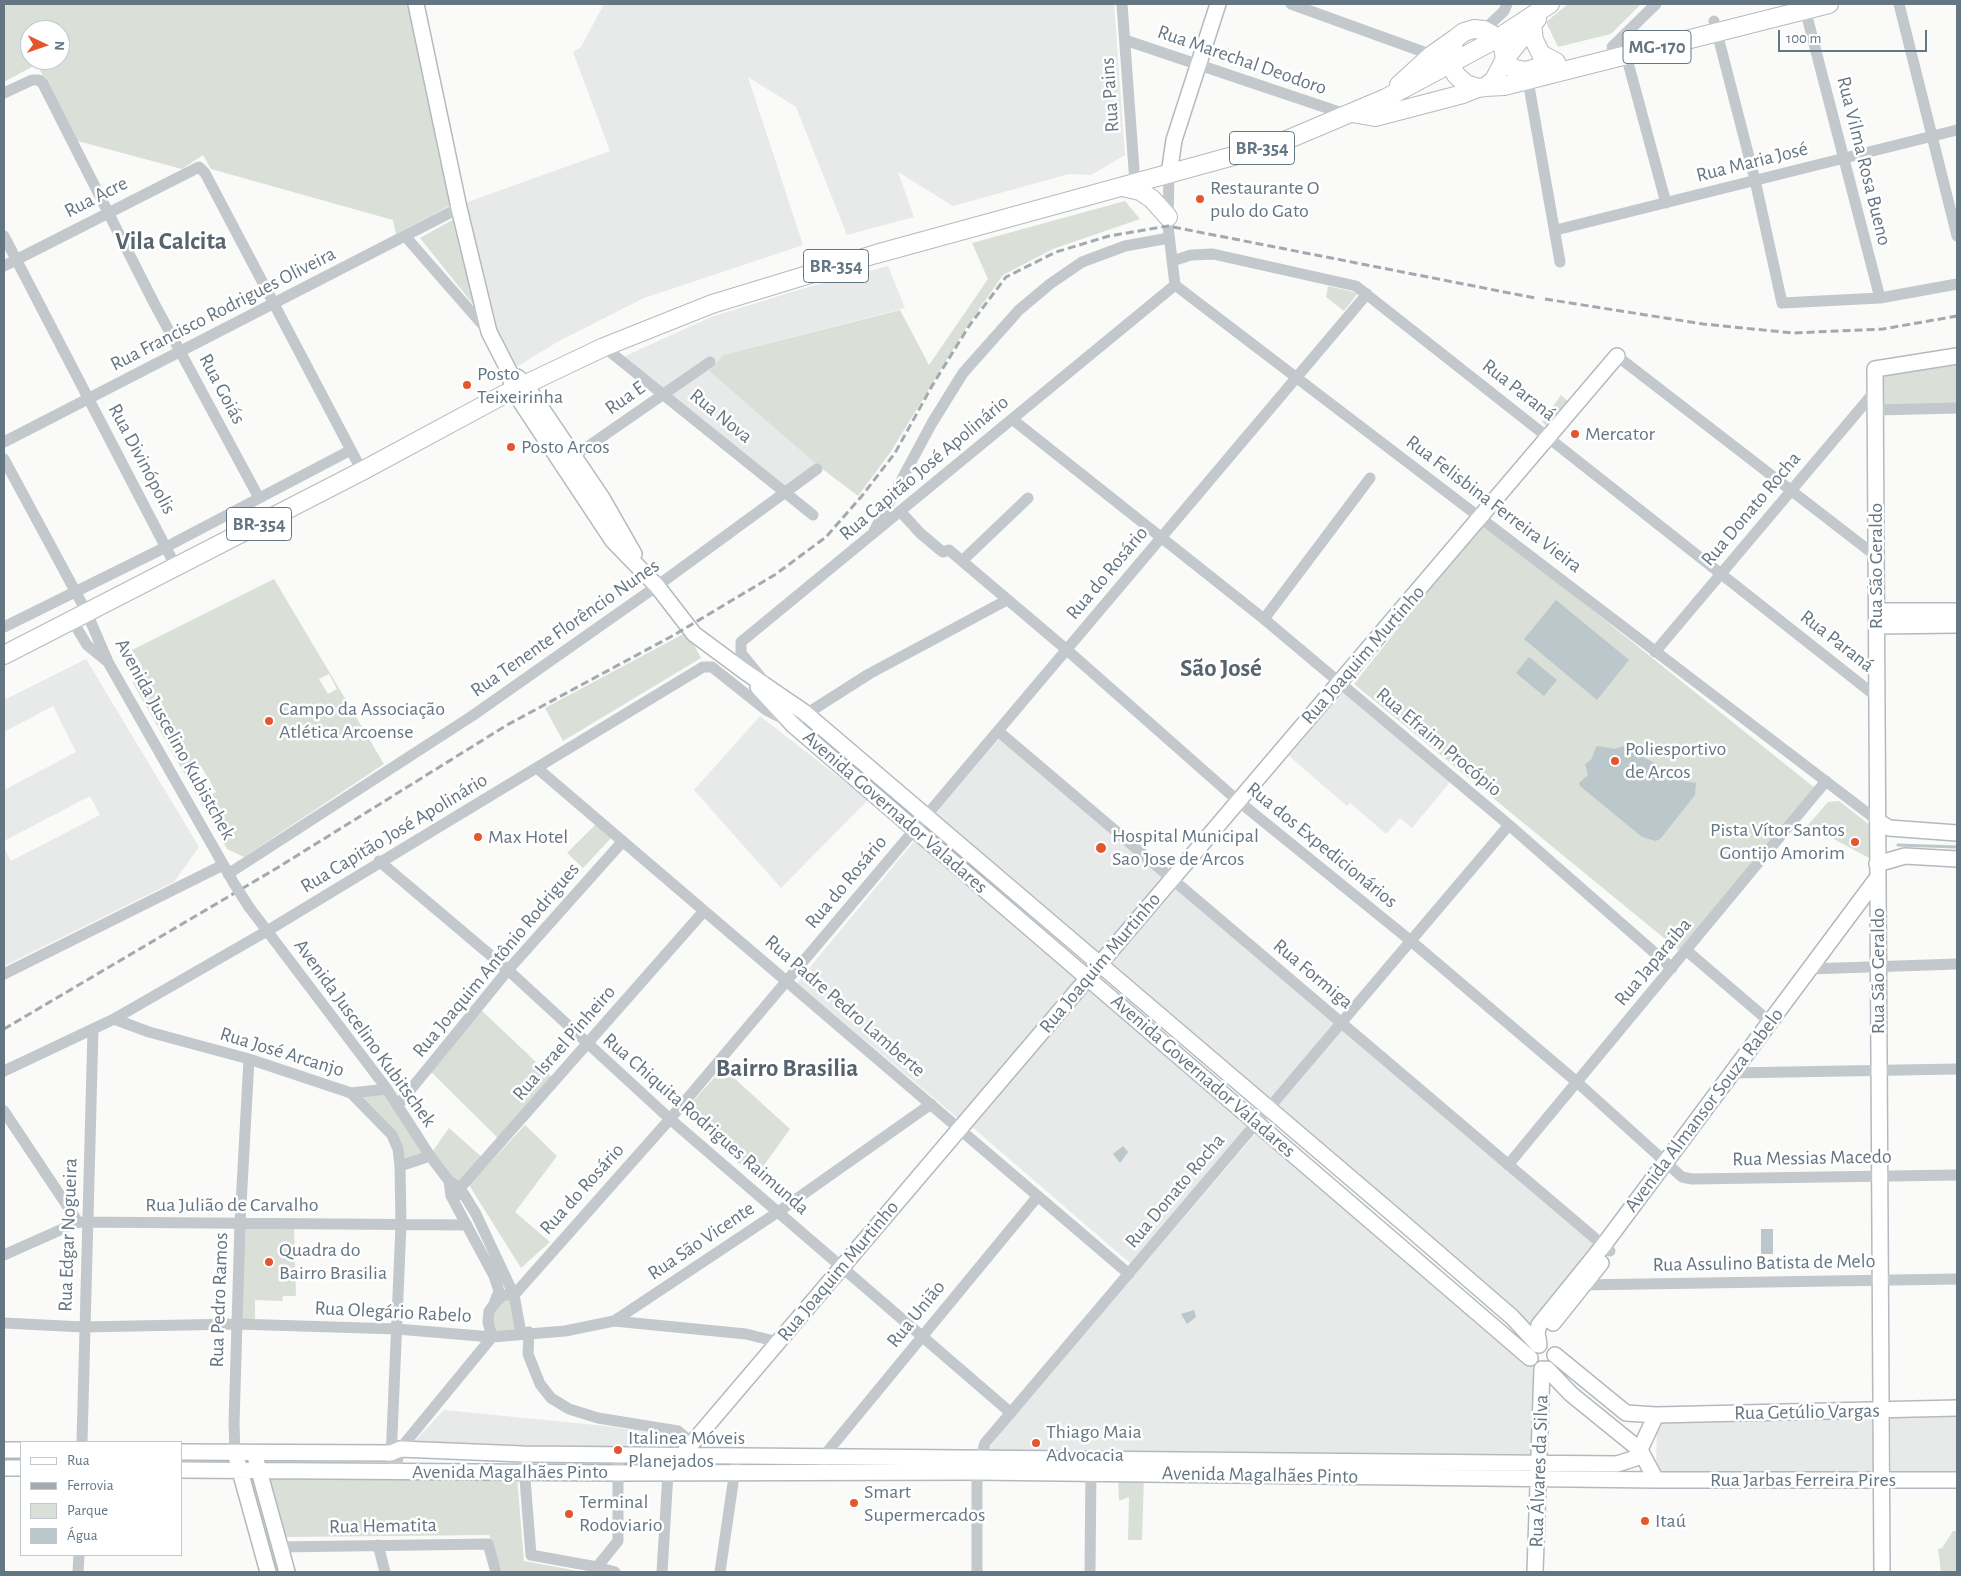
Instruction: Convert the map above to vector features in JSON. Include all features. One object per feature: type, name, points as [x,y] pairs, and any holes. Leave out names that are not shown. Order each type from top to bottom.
[{"type":"main road","name":"MG-170","points":[[1716,26],[1782,4]]},
{"type":"main road","name":"MG-170","points":[[1527,75],[1621,49],[1716,26],[1805,7],[1829,4]]},
{"type":"main road","points":[[1350,114],[1374,117],[1463,94],[1482,87],[1494,80],[1504,61],[1548,5]]},
{"type":"main road","name":"BR-354","points":[[4,655],[362,471],[519,387],[604,347],[712,304],[876,254],[1277,144],[1386,98],[1451,65],[1491,34],[1548,5]]},
{"type":"main road","points":[[1532,25],[1534,40],[1541,54],[1556,62]]},
{"type":"main road","points":[[1386,98],[1432,56],[1464,32],[1474,29],[1491,34],[1503,48],[1504,61],[1527,75]]},
{"type":"main road","points":[[1456,38],[1450,51],[1451,65],[1456,75],[1466,84],[1482,87]]},
{"type":"main road","name":"MG-170","points":[[1482,87],[1504,86],[1556,62],[1621,49]]},
{"type":"main road","points":[[1129,185],[1152,199],[1168,217]]},
{"type":"street","points":[[416,4],[459,208],[489,332]]},
{"type":"street","name":"Rua Pains","points":[[1122,4],[1125,40],[1129,185]]},
{"type":"street","points":[[1175,285],[1168,217],[1169,174],[1174,140],[1218,4]]},
{"type":"street","points":[[1290,4],[1432,56]]},
{"type":"street","points":[[1491,34],[1507,4]]},
{"type":"street","points":[[1656,4],[1621,49],[1666,203]]},
{"type":"street","points":[[1899,4],[1957,236]]},
{"type":"street","name":"Rua Vilma Rosa Bueno","points":[[1805,7],[1880,298]]},
{"type":"street","points":[[1716,26],[1755,180],[1782,303],[1880,298],[1957,284]]},
{"type":"street","name":"Rua Marechal Deodoro","points":[[1125,40],[1350,114]]},
{"type":"street","points":[[1527,75],[1556,230],[1560,262]]},
{"type":"street","name":"Rua Goiás","points":[[4,93],[32,80],[39,80],[43,84],[180,352],[259,498]]},
{"type":"street","name":"Rua Maria José","points":[[1556,230],[1957,130]]},
{"type":"street","name":"Rua Acre","points":[[4,266],[195,167],[200,168],[205,173],[274,304]]},
{"type":"street","name":"Rua Francisco Rodrigues Oliveira","points":[[4,442],[459,208]]},
{"type":"street","name":"Rua Divinópolis","points":[[4,236],[176,567]]},
{"type":"street","points":[[405,236],[489,332]]},
{"type":"street","points":[[870,538],[932,423],[963,373],[1019,310],[1050,284],[1082,262],[1126,246],[1169,238]]},
{"type":"street","name":"Rua Paraná","points":[[1172,261],[1191,256],[1212,254],[1356,286],[1877,696]]},
{"type":"street","name":"Rua Felisbina Ferreira Vieira","points":[[1175,285],[1878,821]]},
{"type":"street","name":"Rua Capitão José Apolinário","points":[[771,689],[741,652],[741,642],[870,538],[1175,285]]},
{"type":"street","name":"Rua do Rosário","points":[[495,1302],[503,1295],[512,1291],[670,1119],[1367,294]]},
{"type":"street","points":[[274,304],[362,471]]},
{"type":"street","name":"Avenida Governador Valadares","points":[[489,332],[509,371],[568,460],[613,541],[645,572],[694,634],[807,715],[1401,1221],[1512,1317],[1540,1344]]},
{"type":"street","name":"Rua Nova","points":[[604,347],[813,515]]},
{"type":"street","points":[[1617,356],[1876,556]]},
{"type":"street","name":"Rua Joaquim Murtinho","points":[[668,1473],[681,1456],[694,1449],[778,1342],[1237,800],[1617,356]]},
{"type":"street","name":"Rua São Geraldo","points":[[1882,1572],[1875,369],[1957,356]]},
{"type":"street","name":"Rua E","points":[[568,460],[710,362]]},
{"type":"street","name":"Rua Donato Rocha","points":[[1655,652],[1876,390]]},
{"type":"street","points":[[1876,410],[1957,408]]},
{"type":"street","name":"Rua Efraim Procópio","points":[[1012,419],[1264,619],[1509,825],[1672,968]]},
{"type":"street","points":[[4,627],[166,547],[351,450]]},
{"type":"street","points":[[4,459],[75,591],[86,645],[108,662]]},
{"type":"street","name":"Rua Tenente Florêncio Nunes","points":[[4,974],[228,874],[472,716],[657,586],[817,469]]},
{"type":"street","points":[[904,476],[901,494],[907,500],[914,501]]},
{"type":"street","points":[[1264,619],[1370,478]]},
{"type":"street","points":[[962,561],[1028,498]]},
{"type":"street","name":"Rua dos Expedicionários","points":[[901,512],[920,533],[943,552],[949,550],[1067,650],[1237,800],[1411,941],[1578,1083],[1669,1164]]},
{"type":"street","points":[[792,723],[869,674],[1007,600]]},
{"type":"street","points":[[1877,619],[1957,611]]},
{"type":"street","name":"Avenida Juscelino Kubistchek","points":[[80,617],[108,662],[228,874],[249,907]]},
{"type":"street","points":[[1877,619],[1957,625]]},
{"type":"street","name":"Rua Capitão José Apolinário","points":[[4,1071],[114,1019],[267,931],[379,861],[537,768],[704,666],[712,666],[766,710],[792,723]]},
{"type":"street","name":"Avenida Governador Valadares","points":[[744,671],[792,723],[1530,1358]]},
{"type":"street","name":"Rua Formiga","points":[[998,731],[1606,1248]]},
{"type":"street","name":"Rua Padre Pedro Lamberte","points":[[537,768],[1129,1274]]},
{"type":"street","name":"Rua Japaraiba","points":[[1508,1165],[1578,1083],[1826,781]]},
{"type":"street","points":[[1878,821],[1889,828],[1957,833]]},
{"type":"street","name":"Rua Donato Rocha","points":[[979,1465],[985,1443],[1509,825]]},
{"type":"street","points":[[1908,830],[1894,831],[1887,841],[1890,852],[1895,855],[1905,856],[1957,858]]},
{"type":"street","name":"Rua Joaquim Antônio Rodrigues","points":[[398,1105],[508,970],[623,841]]},
{"type":"street","points":[[1878,878],[1905,856]]},
{"type":"street","name":"Rua Chiquita Rodrigues Raimunda","points":[[379,861],[508,970],[670,1119],[1010,1413]]},
{"type":"street","name":"Avenida Almansor Souza Rabelo","points":[[1540,1344],[1537,1332],[1539,1325],[1578,1285],[1815,969],[1878,878]]},
{"type":"street","name":"Avenida Juscelino Kubitschek","points":[[249,907],[387,1089],[430,1156],[449,1181],[460,1188],[482,1227],[512,1291],[521,1333],[529,1332]]},
{"type":"street","name":"Rua Israel Pinheiro","points":[[454,1200],[460,1188],[588,1045],[704,910]]},
{"type":"street","points":[[1686,952],[1770,1022]]},
{"type":"street","points":[[1815,969],[1878,965],[1957,964]]},
{"type":"street","name":"Avenida Almansor Souza Rabelo","points":[[1738,1072],[1770,1022],[1815,969]]},
{"type":"street","name":"Rua José Arcanjo","points":[[114,1019],[168,1038],[249,1059],[351,1093],[392,1135],[398,1148],[400,1166],[401,1225],[397,1330],[396,1451]]},
{"type":"street","name":"Rua Edgar Nogueira","points":[[82,1441],[82,1222],[93,1029]]},
{"type":"street","name":"Rua Pedro Ramos","points":[[235,1452],[240,1223],[249,1059]]},
{"type":"street","points":[[1738,1072],[1957,1069]]},
{"type":"street","points":[[351,1093],[387,1089]]},
{"type":"street","name":"Rua São Vicente","points":[[614,1322],[778,1212],[931,1104]]},
{"type":"street","points":[[4,1111],[82,1222]]},
{"type":"street","points":[[400,1166],[430,1156]]},
{"type":"street","name":"Rua Messias Macedo","points":[[1669,1164],[1682,1177],[1692,1179],[1957,1175]]},
{"type":"street","name":"Avenida Juscelino Kubitschek","points":[[449,1181],[451,1196],[500,1291],[495,1302]]},
{"type":"street","name":"Rua União","points":[[823,1457],[1038,1196]]},
{"type":"street","points":[[1389,1236],[1401,1221]]},
{"type":"street","name":"Rua Julião de Carvalho","points":[[4,1255],[82,1222],[467,1225]]},
{"type":"street","name":"Rua Assulino Batista de Melo","points":[[1578,1285],[1957,1279]]},
{"type":"street","points":[[393,1471],[396,1451],[492,1337],[488,1322],[489,1311],[495,1302]]},
{"type":"street","name":"Rua Olegário Rabelo","points":[[4,1322],[83,1326],[237,1324],[397,1330],[492,1337],[529,1332],[565,1331],[614,1322],[746,1334],[778,1342]]},
{"type":"street","points":[[529,1332],[528,1354],[540,1384],[551,1398],[569,1409],[598,1418],[678,1431],[694,1449],[696,1473]]},
{"type":"street","points":[[1544,1369],[1552,1365],[1555,1355],[1553,1349],[1540,1344],[1530,1353],[1532,1364],[1544,1369],[1571,1394],[1640,1450],[1652,1480]]},
{"type":"street","name":"Rua Getúlio Vargas","points":[[1555,1355],[1626,1413],[1656,1415],[1957,1408]]},
{"type":"street","name":"Rua Álvares da Silva","points":[[1535,1572],[1544,1369]]},
{"type":"street","points":[[1640,1450],[1656,1415]]},
{"type":"street","name":"Avenida Magalhães Pinto","points":[[694,1449],[737,1456],[823,1457],[979,1465],[1351,1469],[1539,1479],[1652,1480]]},
{"type":"street","points":[[4,1450],[20,1450]]},
{"type":"street","name":"Avenida Magalhães Pinto","points":[[1351,1469],[1540,1463],[1617,1464],[1629,1462],[1636,1458],[1640,1450]]},
{"type":"street","name":"Avenida Magalhães Pinto","points":[[182,1452],[396,1451],[681,1456]]},
{"type":"street","points":[[235,1452],[268,1572]]},
{"type":"street","points":[[255,1452],[258,1470],[287,1572]]},
{"type":"street","points":[[523,1454],[530,1555],[615,1572]]},
{"type":"street","points":[[597,1568],[618,1541],[618,1455]]},
{"type":"street","points":[[720,1572],[737,1456]]},
{"type":"street","points":[[821,1472],[823,1457]]},
{"type":"street","points":[[977,1572],[979,1465]]},
{"type":"street","name":"Avenida Magalhães Pinto","points":[[182,1470],[734,1473],[821,1472],[979,1465]]},
{"type":"street","points":[[1090,1466],[1090,1572]]},
{"type":"street","points":[[4,1468],[20,1468]]},
{"type":"street","points":[[662,1572],[668,1473]]},
{"type":"street","name":"Rua Jarbas Ferreira Pires","points":[[1652,1480],[1957,1480]]},
{"type":"street","name":"Rua Hematita","points":[[279,1547],[488,1544],[496,1572]]},
{"type":"street","points":[[378,1545],[385,1572]]},
{"type":"street","points":[[78,1572],[79,1556]]},
{"type":"shaded area","points":[[604,4],[1114,4],[1125,155],[1091,175],[1069,174],[953,206],[898,172],[914,217],[847,235],[796,107],[748,77],[803,245],[644,298],[559,341],[513,369],[491,325],[465,203],[610,151],[573,52],[581,47]]},
{"type":"shaded area","points":[[888,266],[905,308],[723,355],[714,365],[665,390],[623,357],[711,317],[805,288]]},
{"type":"shaded area","points":[[710,368],[709,371],[816,464],[786,490],[671,394]]},
{"type":"shaded area","points":[[86,659],[199,847],[174,882],[4,966],[4,848],[11,861],[100,815],[90,796],[4,841],[4,790],[76,752],[53,706],[4,732],[4,700]]},
{"type":"shaded area","points":[[1344,691],[1450,782],[1412,828],[1400,818],[1386,834],[1350,803],[1347,806],[1289,756]]},
{"type":"shaded area","points":[[760,716],[868,800],[781,888],[694,790]]},
{"type":"shaded area","points":[[999,739],[1165,878],[1100,955],[932,817]]},
{"type":"shaded area","points":[[915,840],[1079,978],[961,1121],[797,983]]},
{"type":"shaded area","points":[[1176,889],[1336,1024],[1270,1098],[1110,966]]},
{"type":"shaded area","points":[[1092,985],[1251,1123],[1131,1264],[971,1126]]},
{"type":"shaded area","points":[[1344,1028],[1599,1248],[1532,1327],[1276,1108]]},
{"type":"shaded area","points":[[1258,1131],[1539,1369],[1537,1458],[990,1454],[989,1448],[1016,1413]]},
{"type":"shaded area","points":[[444,1410],[606,1426],[674,1436],[683,1443],[679,1451],[410,1446]]},
{"type":"shaded area","points":[[1957,1412],[1957,1474],[1891,1474],[1890,1413]]},
{"type":"shaded area","points":[[1872,1416],[1874,1474],[1791,1472],[1699,1475],[1656,1469],[1657,1421]]},
{"type":"green space","points":[[4,4],[408,4],[451,205],[396,234],[393,220],[211,169],[203,155],[182,169],[74,140],[40,70],[70,70],[70,20],[20,20],[20,70],[26,70],[4,82]]},
{"type":"green space","points":[[1568,4],[1641,4],[1611,34],[1558,47],[1546,22]]},
{"type":"green space","points":[[1125,201],[1140,219],[1053,249],[1003,275],[968,325],[890,453],[858,496],[816,464],[709,371],[723,355],[900,310],[929,365],[988,279],[972,243]]},
{"type":"green space","points":[[456,218],[480,313],[420,238]]},
{"type":"green space","points":[[1328,286],[1358,293],[1344,311],[1326,297]]},
{"type":"green space","points":[[1957,365],[1957,405],[1881,407],[1882,376]]},
{"type":"green space","points":[[1561,395],[1568,401],[1549,428],[1542,422]]},
{"type":"green space","name":"Poliesportivo de Arcos","points":[[1482,522],[1815,788],[1681,952],[1354,684]]},
{"type":"green space","points":[[274,579],[384,764],[244,857],[227,849],[133,683],[142,675],[142,666],[132,650]],"holes":[[[329,674],[337,689],[328,694],[319,679]],[[202,768],[216,792],[204,799],[190,775]]]},
{"type":"green space","points":[[687,632],[701,658],[563,741],[545,708]]},
{"type":"green space","name":"Pista Vítor Santos Gontijo Amorim","points":[[1839,801],[1871,826],[1869,858],[1808,825],[1828,802]]},
{"type":"green space","points":[[596,824],[612,837],[583,868],[567,853]]},
{"type":"green space","points":[[478,1007],[556,1081],[502,1142],[428,1069]]},
{"type":"green space","points":[[723,1068],[790,1129],[755,1178],[683,1112]]},
{"type":"green space","points":[[387,1089],[430,1155],[449,1128],[485,1160],[460,1188],[430,1156],[400,1166],[397,1146],[351,1093]]},
{"type":"green space","points":[[525,1125],[557,1156],[515,1212],[550,1242],[521,1268],[469,1185]]},
{"type":"green space","name":"Quadra do Bairro Brasilia","points":[[245,1228],[294,1228],[296,1296],[283,1296],[282,1301],[255,1300],[255,1319],[241,1320]]},
{"type":"green space","points":[[514,1295],[521,1333],[492,1337],[489,1311]]},
{"type":"green space","points":[[268,1470],[517,1477],[524,1561],[584,1572],[502,1572],[489,1535],[286,1537]]},
{"type":"green space","points":[[244,1476],[251,1476],[278,1572],[272,1572]]},
{"type":"green space","points":[[1118,1476],[1144,1476],[1142,1540],[1128,1540],[1129,1497],[1119,1501]]},
{"type":"green space","points":[[1953,1531],[1957,1531],[1957,1572],[1941,1572],[1938,1549],[1942,1548]]},
{"type":"water","points":[[1556,600],[1629,660],[1597,700],[1524,639]]},
{"type":"water","points":[[1529,657],[1557,680],[1544,696],[1516,673]]},
{"type":"water","points":[[1598,746],[1615,749],[1624,746],[1633,749],[1668,774],[1681,780],[1696,783],[1695,795],[1661,838],[1656,841],[1642,837],[1580,786],[1579,783],[1588,775],[1585,764],[1591,760]]},
{"type":"water","points":[[1123,1146],[1128,1152],[1120,1163],[1113,1154]]},
{"type":"water","points":[[1761,1229],[1773,1229],[1773,1254],[1761,1254]]},
{"type":"water","points":[[1194,1310],[1196,1317],[1187,1324],[1181,1314]]},
{"type":"waterway","points":[[1898,845],[1957,847]]},
{"type":"railway","points":[[4,1029],[277,868],[507,725],[674,635],[776,574],[826,537],[861,497],[895,453],[932,386],[969,326],[1006,277],[1056,252],[1109,236],[1168,226],[1535,298]]},
{"type":"railway","points":[[1545,299],[1703,324],[1793,333],[1883,329],[1957,316]]},
{"type":"place","name":"Restaurante O pulo do Gato","points":[[1200,199]]},
{"type":"place","name":"Posto Teixeirinha","points":[[467,385]]},
{"type":"place","name":"Mercator","points":[[1575,434]]},
{"type":"place","name":"Posto Arcos","points":[[511,447]]},
{"type":"place","name":"Campo da Associação Atlética Arcoense","points":[[269,721]]},
{"type":"place","name":"Poliesportivo de Arcos","points":[[1615,761]]},
{"type":"place","name":"Max Hotel","points":[[478,837]]},
{"type":"place","name":"Pista Vítor Santos Gontijo Amorim","points":[[1855,842]]},
{"type":"place","name":"Hospital Municipal Sao Jose de Arcos","points":[[1101,848]]},
{"type":"place","name":"Quadra do Bairro Brasilia","points":[[269,1262]]},
{"type":"place","name":"Thiago Maia Advocacia","points":[[1036,1443]]},
{"type":"place","name":"Italinea Móveis Planejados","points":[[618,1450]]},
{"type":"place","name":"Smart Supermercados","points":[[854,1503]]},
{"type":"place","name":"Terminal Rodoviario","points":[[569,1514]]},
{"type":"place","name":"Itaú","points":[[1645,1521]]},
{"type":"district","name":"Vila Calcita","points":[[171,241]]},
{"type":"district","name":"São José","points":[[1221,668]]},
{"type":"district","name":"Bairro Brasilia","points":[[787,1068]]}]
